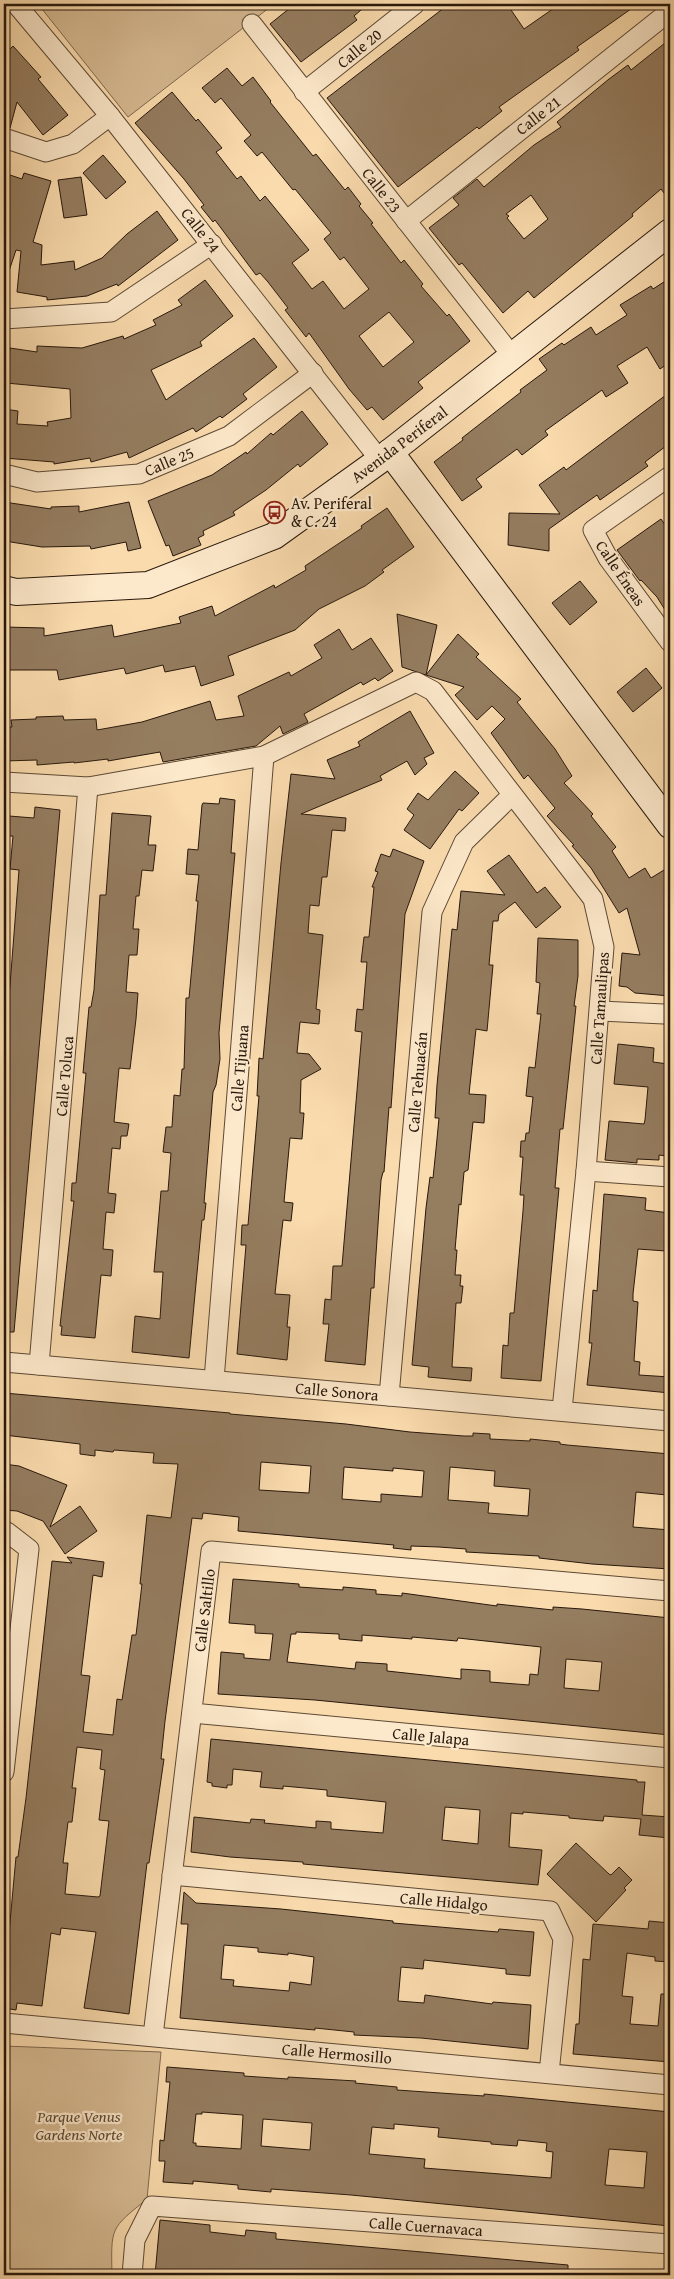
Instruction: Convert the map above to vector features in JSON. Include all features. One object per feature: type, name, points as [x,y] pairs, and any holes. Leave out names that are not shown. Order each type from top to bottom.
[{"type":"street","name":"Calle 24","points":[[16,4],[110,116],[313,373],[385,456]]},
{"type":"street","name":"Calle 20","points":[[304,92],[415,4]]},
{"type":"street","name":"Calle 21","points":[[406,220],[670,11]]},
{"type":"street","name":"Calle 23","points":[[252,24],[512,357]]},
{"type":"street","points":[[4,138],[46,152],[73,144],[110,116]]},
{"type":"street","name":"Avenida Periferal","points":[[4,589],[16,592],[148,585],[274,536],[385,456],[670,232]]},
{"type":"street","points":[[4,319],[110,312],[212,244]]},
{"type":"street","name":"Calle 25","points":[[4,474],[37,482],[139,474],[230,436],[313,373]]},
{"type":"street","points":[[385,456],[670,825]]},
{"type":"street","name":"Calle Éneas","points":[[670,476],[593,530],[608,558],[670,642]]},
{"type":"street","name":"Calle Tamaulipas","points":[[264,756],[416,682],[433,691],[593,899],[604,947],[586,1170],[562,1410]]},
{"type":"street","points":[[4,782],[88,787],[264,756]]},
{"type":"street","name":"Calle Tijuana","points":[[214,1380],[264,756]]},
{"type":"street","name":"Calle Toluca","points":[[39,1365],[88,787]]},
{"type":"street","name":"Calle Tehuacán","points":[[389,1396],[432,912],[464,842],[512,795]]},
{"type":"street","points":[[600,1011],[664,1014]]},
{"type":"street","points":[[586,1170],[670,1178]]},
{"type":"street","name":"Calle Sonora","points":[[4,1362],[670,1421]]},
{"type":"street","points":[[4,1532],[7,1532],[28,1549],[4,1772]]},
{"type":"street","name":"Calle Saltillo","points":[[153,2036],[212,1551],[670,1591]]},
{"type":"street","name":"Calle Jalapa","points":[[192,1713],[670,1758]]},
{"type":"street","name":"Calle Hidalgo","points":[[172,1875],[550,1911],[563,1939],[549,2073]]},
{"type":"street","name":"Calle Hermosillo","points":[[4,2023],[670,2085]]},
{"type":"street","name":"Calle Cuernavaca","points":[[132,2275],[135,2240],[152,2206],[670,2244]]},
{"type":"green space","points":[[38,4],[274,4],[128,117]]},
{"type":"green space","name":"Parque Venus Gardens Norte","points":[[4,2046],[161,2052],[147,2199],[126,2217],[115,2230],[112,2247],[112,2275],[4,2275]]},
{"type":"building","points":[[295,4],[368,4],[354,16],[357,20],[301,62],[270,24]]},
{"type":"building","points":[[449,4],[507,4],[524,29],[560,4],[638,4],[577,47],[579,50],[499,107],[502,111],[479,129],[477,127],[398,187],[327,98]]},
{"type":"building","points":[[670,39],[670,201],[661,189],[632,214],[633,216],[534,298],[528,291],[503,313],[462,263],[459,265],[429,228],[459,205],[453,198],[477,179],[484,187],[534,145],[561,127],[557,122],[609,79],[628,65],[631,70]],"holes":[[[531,195],[548,219],[524,239],[507,218],[509,216],[506,214]]]},
{"type":"building","points":[[13,46],[41,77],[38,79],[68,115],[43,135],[17,102],[10,128],[4,127],[4,55]]},
{"type":"building","points":[[227,68],[242,86],[253,77],[270,102],[313,156],[316,154],[345,190],[348,187],[361,204],[359,206],[373,223],[371,224],[401,263],[404,260],[423,284],[421,286],[447,316],[449,314],[470,341],[418,382],[423,388],[383,420],[372,407],[367,410],[349,389],[309,333],[306,337],[285,310],[288,308],[268,282],[260,273],[256,275],[215,220],[213,222],[201,207],[204,205],[184,179],[135,123],[172,92],[222,148],[216,152],[237,179],[241,176],[260,201],[265,196],[309,250],[292,263],[312,289],[323,281],[344,309],[369,289],[344,257],[340,260],[324,239],[331,233],[295,189],[293,190],[262,152],[257,156],[244,141],[251,135],[221,98],[215,103],[202,88]],"holes":[[[389,312],[414,342],[383,367],[359,336]]]},
{"type":"building","points":[[103,155],[126,182],[106,199],[83,173]]},
{"type":"building","points":[[4,173],[22,179],[24,173],[51,181],[33,242],[42,245],[41,265],[74,261],[75,270],[102,258],[127,234],[157,211],[178,240],[118,286],[117,284],[87,296],[47,300],[47,297],[17,292],[21,251],[16,250],[6,280],[4,280]]},
{"type":"building","points":[[81,177],[87,215],[64,218],[58,180]]},
{"type":"building","points":[[670,278],[670,362],[660,369],[647,347],[617,366],[628,383],[606,397],[602,390],[545,431],[548,435],[522,455],[517,449],[476,479],[482,487],[462,501],[434,462],[521,392],[520,390],[547,370],[539,359],[562,343],[564,345],[591,327],[596,335],[627,315],[620,305],[651,286],[653,289]]},
{"type":"building","points":[[205,280],[233,316],[200,342],[202,346],[151,370],[166,400],[254,338],[277,367],[243,394],[247,399],[222,418],[220,416],[196,432],[193,428],[129,458],[127,452],[91,462],[90,458],[54,464],[54,462],[4,458],[4,409],[18,411],[17,424],[48,426],[47,422],[71,418],[70,389],[6,383],[10,348],[37,352],[37,346],[82,348],[123,336],[124,339],[156,325],[153,320],[182,305],[178,300]]},
{"type":"building","points":[[670,392],[670,443],[645,462],[648,466],[600,500],[597,495],[549,529],[549,551],[508,545],[509,513],[560,514],[539,485],[564,467],[566,470]]},
{"type":"building","points":[[302,411],[328,444],[300,467],[298,464],[266,490],[233,512],[235,515],[203,531],[204,535],[198,538],[201,545],[173,556],[169,545],[166,546],[148,501],[212,475],[246,452],[247,454],[271,433],[273,435]]},
{"type":"building","points":[[4,502],[51,509],[51,507],[79,506],[79,512],[129,502],[141,548],[128,551],[126,542],[91,549],[90,546],[42,547],[4,540]]},
{"type":"building","points":[[387,508],[414,547],[382,570],[384,572],[365,586],[319,609],[295,630],[228,656],[234,675],[201,686],[195,666],[165,672],[163,665],[126,674],[124,668],[59,680],[57,670],[4,670],[4,627],[44,628],[44,636],[112,625],[114,637],[181,623],[179,617],[212,606],[215,616],[274,585],[275,588],[306,570],[305,566],[362,528],[361,526]]},
{"type":"building","points":[[661,519],[670,532],[670,618],[657,597],[640,581],[617,550]]},
{"type":"building","points":[[580,581],[597,602],[570,625],[552,603]]},
{"type":"building","points":[[397,614],[437,625],[426,675],[402,667]]},
{"type":"building","points":[[339,629],[352,650],[371,638],[393,671],[378,681],[375,678],[363,685],[361,682],[304,714],[308,722],[283,734],[280,726],[256,746],[163,762],[160,752],[108,761],[108,759],[74,763],[37,765],[37,760],[4,761],[7,727],[12,727],[11,720],[63,716],[64,720],[96,719],[97,730],[142,722],[210,701],[216,720],[244,716],[238,696],[289,672],[291,676],[322,658],[314,645]]},
{"type":"building","points":[[458,634],[479,654],[476,657],[521,699],[517,702],[555,749],[572,776],[564,783],[593,814],[591,816],[616,847],[612,851],[629,878],[645,868],[651,878],[664,870],[670,881],[670,909],[666,911],[670,926],[670,996],[635,993],[627,987],[619,986],[622,953],[640,955],[627,908],[619,913],[591,868],[572,846],[574,845],[547,816],[555,808],[528,775],[524,779],[491,733],[505,719],[492,706],[477,720],[455,695],[464,687],[426,675]]},
{"type":"building","points":[[646,668],[662,688],[633,712],[617,692]]},
{"type":"building","points":[[410,711],[434,753],[424,758],[427,764],[415,775],[407,761],[380,776],[382,780],[301,814],[346,818],[345,831],[332,830],[327,877],[322,877],[319,906],[310,905],[308,933],[323,935],[316,1009],[320,1010],[319,1024],[300,1022],[297,1053],[309,1054],[321,1069],[301,1080],[300,1113],[304,1113],[302,1139],[290,1138],[284,1202],[293,1203],[291,1221],[283,1220],[275,1294],[290,1295],[287,1327],[290,1327],[287,1360],[237,1354],[246,1245],[241,1245],[242,1225],[248,1225],[259,1096],[257,1096],[259,1058],[263,1059],[291,774],[335,779],[327,760],[360,746],[358,742]]},
{"type":"building","points":[[455,771],[479,793],[462,811],[459,809],[430,849],[404,830],[414,815],[407,809],[418,793],[428,800]]},
{"type":"building","points":[[220,798],[235,800],[231,853],[235,853],[219,1033],[220,1059],[213,1092],[204,1203],[206,1203],[204,1220],[202,1220],[189,1358],[132,1352],[135,1316],[160,1319],[163,1272],[154,1272],[161,1191],[168,1191],[171,1153],[163,1152],[166,1127],[172,1127],[174,1095],[180,1096],[182,1069],[184,1069],[186,998],[189,998],[198,901],[196,901],[199,875],[186,874],[188,849],[198,850],[203,803],[219,804]]},
{"type":"building","points":[[35,807],[60,810],[14,1332],[4,1332],[4,1030],[7,998],[9,998],[19,870],[10,869],[13,836],[8,836],[9,816],[34,818]]},
{"type":"building","points":[[112,813],[151,816],[148,845],[156,845],[153,871],[142,870],[139,896],[136,896],[133,929],[139,929],[137,955],[129,955],[126,992],[138,993],[136,1019],[130,1069],[119,1068],[114,1122],[129,1124],[127,1136],[121,1136],[120,1149],[112,1148],[108,1193],[116,1194],[114,1213],[106,1212],[103,1249],[113,1250],[111,1276],[101,1275],[95,1338],[61,1335],[62,1326],[60,1326],[74,1201],[71,1201],[72,1183],[76,1183],[86,1073],[83,1073],[89,1007],[91,1007],[94,990],[100,895],[106,895]]},
{"type":"building","points":[[393,849],[424,861],[405,914],[391,1108],[389,1107],[384,1172],[381,1180],[374,1288],[371,1288],[365,1365],[325,1361],[329,1324],[323,1324],[325,1299],[331,1300],[333,1266],[342,1266],[362,1032],[355,1031],[357,1009],[363,1010],[367,962],[361,962],[364,937],[369,937],[374,887],[372,887],[378,872],[375,871],[381,854],[390,857]]},
{"type":"building","points":[[509,855],[537,893],[545,887],[561,907],[536,928],[515,902],[499,914],[498,921],[493,921],[489,965],[493,965],[487,1031],[476,1029],[469,1094],[486,1095],[484,1123],[473,1122],[468,1170],[464,1172],[461,1205],[459,1204],[455,1250],[457,1250],[455,1275],[461,1275],[460,1286],[463,1286],[461,1303],[456,1303],[452,1367],[472,1368],[471,1381],[428,1377],[429,1367],[412,1365],[426,1208],[430,1177],[433,1178],[439,1118],[435,1118],[437,1085],[452,929],[457,930],[461,891],[505,895],[487,871]]},
{"type":"building","points":[[538,938],[578,940],[578,976],[574,1006],[576,1006],[563,1129],[560,1129],[555,1188],[559,1188],[541,1381],[501,1378],[503,1345],[508,1346],[510,1313],[514,1313],[524,1195],[520,1195],[523,1157],[520,1157],[521,1141],[525,1141],[526,1133],[529,1133],[533,1097],[526,1096],[529,1067],[535,1068],[541,1014],[537,1014],[540,983],[536,982]]},
{"type":"building","points":[[618,1044],[654,1048],[653,1062],[670,1066],[670,1120],[667,1156],[659,1155],[659,1160],[637,1159],[637,1163],[605,1160],[609,1121],[644,1124],[645,1120],[648,1087],[614,1084]]},
{"type":"building","points":[[604,1194],[646,1198],[645,1210],[670,1213],[670,1249],[666,1248],[666,1251],[638,1249],[633,1301],[638,1302],[634,1361],[640,1362],[639,1375],[670,1377],[670,1393],[587,1385],[592,1343],[589,1343],[593,1290],[597,1291]]},
{"type":"building","points":[[4,1393],[346,1424],[410,1432],[464,1436],[473,1436],[473,1433],[490,1434],[490,1439],[530,1441],[530,1439],[560,1442],[560,1444],[567,1445],[670,1454],[667,1495],[636,1492],[633,1527],[670,1530],[670,1569],[592,1564],[539,1558],[539,1556],[466,1552],[466,1549],[439,1547],[411,1546],[411,1550],[393,1548],[394,1545],[238,1531],[239,1517],[203,1513],[202,1519],[192,1518],[165,1721],[161,1759],[164,1759],[149,1863],[147,1863],[129,2014],[84,2008],[96,1932],[61,1928],[60,1935],[51,1933],[42,2006],[17,2003],[16,2010],[4,2008],[6,1933],[9,1933],[16,1857],[18,1857],[26,1798],[52,1561],[72,1563],[67,1557],[104,1562],[102,1577],[93,1575],[81,1675],[90,1676],[83,1732],[113,1735],[117,1699],[122,1700],[132,1635],[136,1635],[147,1515],[171,1518],[178,1464],[153,1463],[154,1453],[95,1450],[95,1456],[80,1454],[80,1444],[4,1435]],"holes":[[[261,1462],[311,1466],[309,1493],[259,1490]],[[344,1467],[393,1471],[393,1468],[424,1471],[422,1497],[381,1494],[381,1502],[342,1499]],[[450,1467],[495,1471],[494,1486],[530,1489],[528,1516],[488,1513],[489,1503],[448,1500]],[[77,1747],[102,1750],[100,1769],[105,1770],[99,1820],[109,1821],[100,1896],[98,1897],[65,1894],[68,1863],[63,1863],[68,1822],[72,1822],[76,1788],[72,1788]]]},
{"type":"building","points":[[4,1464],[19,1466],[67,1485],[50,1527],[80,1506],[97,1531],[65,1554],[43,1521],[17,1511],[4,1510]]},
{"type":"building","points":[[233,1579],[299,1584],[299,1587],[343,1590],[343,1587],[376,1590],[376,1594],[402,1596],[402,1593],[497,1606],[497,1604],[553,1610],[553,1607],[582,1609],[670,1618],[670,1735],[315,1700],[218,1694],[221,1652],[244,1654],[244,1658],[270,1660],[273,1634],[255,1633],[255,1625],[229,1623]],"holes":[[[296,1632],[339,1634],[339,1639],[362,1641],[362,1635],[457,1641],[458,1638],[541,1647],[538,1675],[530,1674],[529,1685],[490,1682],[490,1671],[461,1669],[461,1679],[387,1671],[387,1664],[356,1662],[355,1669],[287,1662],[291,1634],[296,1634]],[[566,1659],[602,1662],[599,1691],[564,1688]]]},
{"type":"building","points":[[211,1739],[637,1780],[637,1782],[645,1782],[642,1815],[670,1817],[670,1838],[639,1835],[641,1819],[604,1816],[603,1821],[523,1812],[523,1814],[511,1813],[509,1847],[542,1850],[538,1885],[191,1852],[194,1817],[250,1823],[251,1819],[265,1820],[264,1823],[316,1828],[316,1821],[331,1822],[331,1829],[383,1833],[386,1802],[327,1796],[327,1790],[283,1786],[283,1789],[260,1787],[262,1772],[233,1769],[232,1785],[227,1785],[227,1788],[212,1786],[212,1783],[207,1782]],"holes":[[[445,1807],[480,1810],[478,1844],[442,1840]]]},
{"type":"building","points":[[576,1843],[609,1874],[611,1875],[619,1867],[632,1880],[624,1888],[626,1890],[596,1922],[547,1874]]},
{"type":"building","points":[[184,1892],[196,1903],[281,1909],[393,1921],[393,1923],[498,1932],[499,1929],[534,1932],[530,1976],[506,1974],[506,1969],[424,1960],[423,1969],[401,1967],[398,2001],[424,2003],[425,1995],[492,2004],[493,2002],[531,2005],[528,2049],[421,2038],[354,2035],[354,2032],[315,2028],[315,2030],[180,2018],[188,1924],[181,1924]],"holes":[[[224,1945],[258,1948],[258,1952],[288,1955],[288,1953],[314,1957],[311,1985],[290,1982],[289,1991],[233,1986],[234,1980],[221,1979]]]},
{"type":"building","points":[[649,1921],[670,1923],[670,1962],[655,1961],[655,1957],[627,1953],[622,1996],[633,1997],[630,2024],[658,2026],[661,1994],[670,1994],[670,2062],[573,2054],[576,2024],[579,2024],[583,1959],[590,1960],[593,1924],[648,1929]]},
{"type":"building","points":[[167,2067],[244,2073],[244,2076],[356,2081],[355,2083],[397,2087],[397,2090],[484,2096],[484,2094],[670,2112],[670,2226],[351,2195],[271,2189],[271,2192],[238,2189],[238,2185],[193,2181],[193,2184],[163,2182],[165,2161],[159,2161],[160,2140],[164,2141],[170,2082],[166,2082]],"holes":[[[202,2112],[243,2115],[241,2149],[196,2146],[196,2143],[193,2143],[196,2114],[202,2114]],[[263,2119],[312,2123],[310,2150],[261,2146]],[[394,2124],[439,2128],[438,2137],[491,2142],[491,2144],[517,2146],[518,2140],[547,2143],[546,2151],[553,2152],[551,2178],[424,2168],[425,2159],[369,2154],[372,2127],[394,2129]],[[609,2149],[647,2152],[644,2188],[605,2185]]]},
{"type":"building","points":[[160,2220],[210,2225],[210,2232],[245,2236],[246,2230],[276,2233],[276,2239],[568,2265],[568,2275],[277,2275],[238,2270],[238,2275],[155,2275]]},
{"type":"place","name":"Av. Periferal & C. 24","points":[[275,512]]}]
